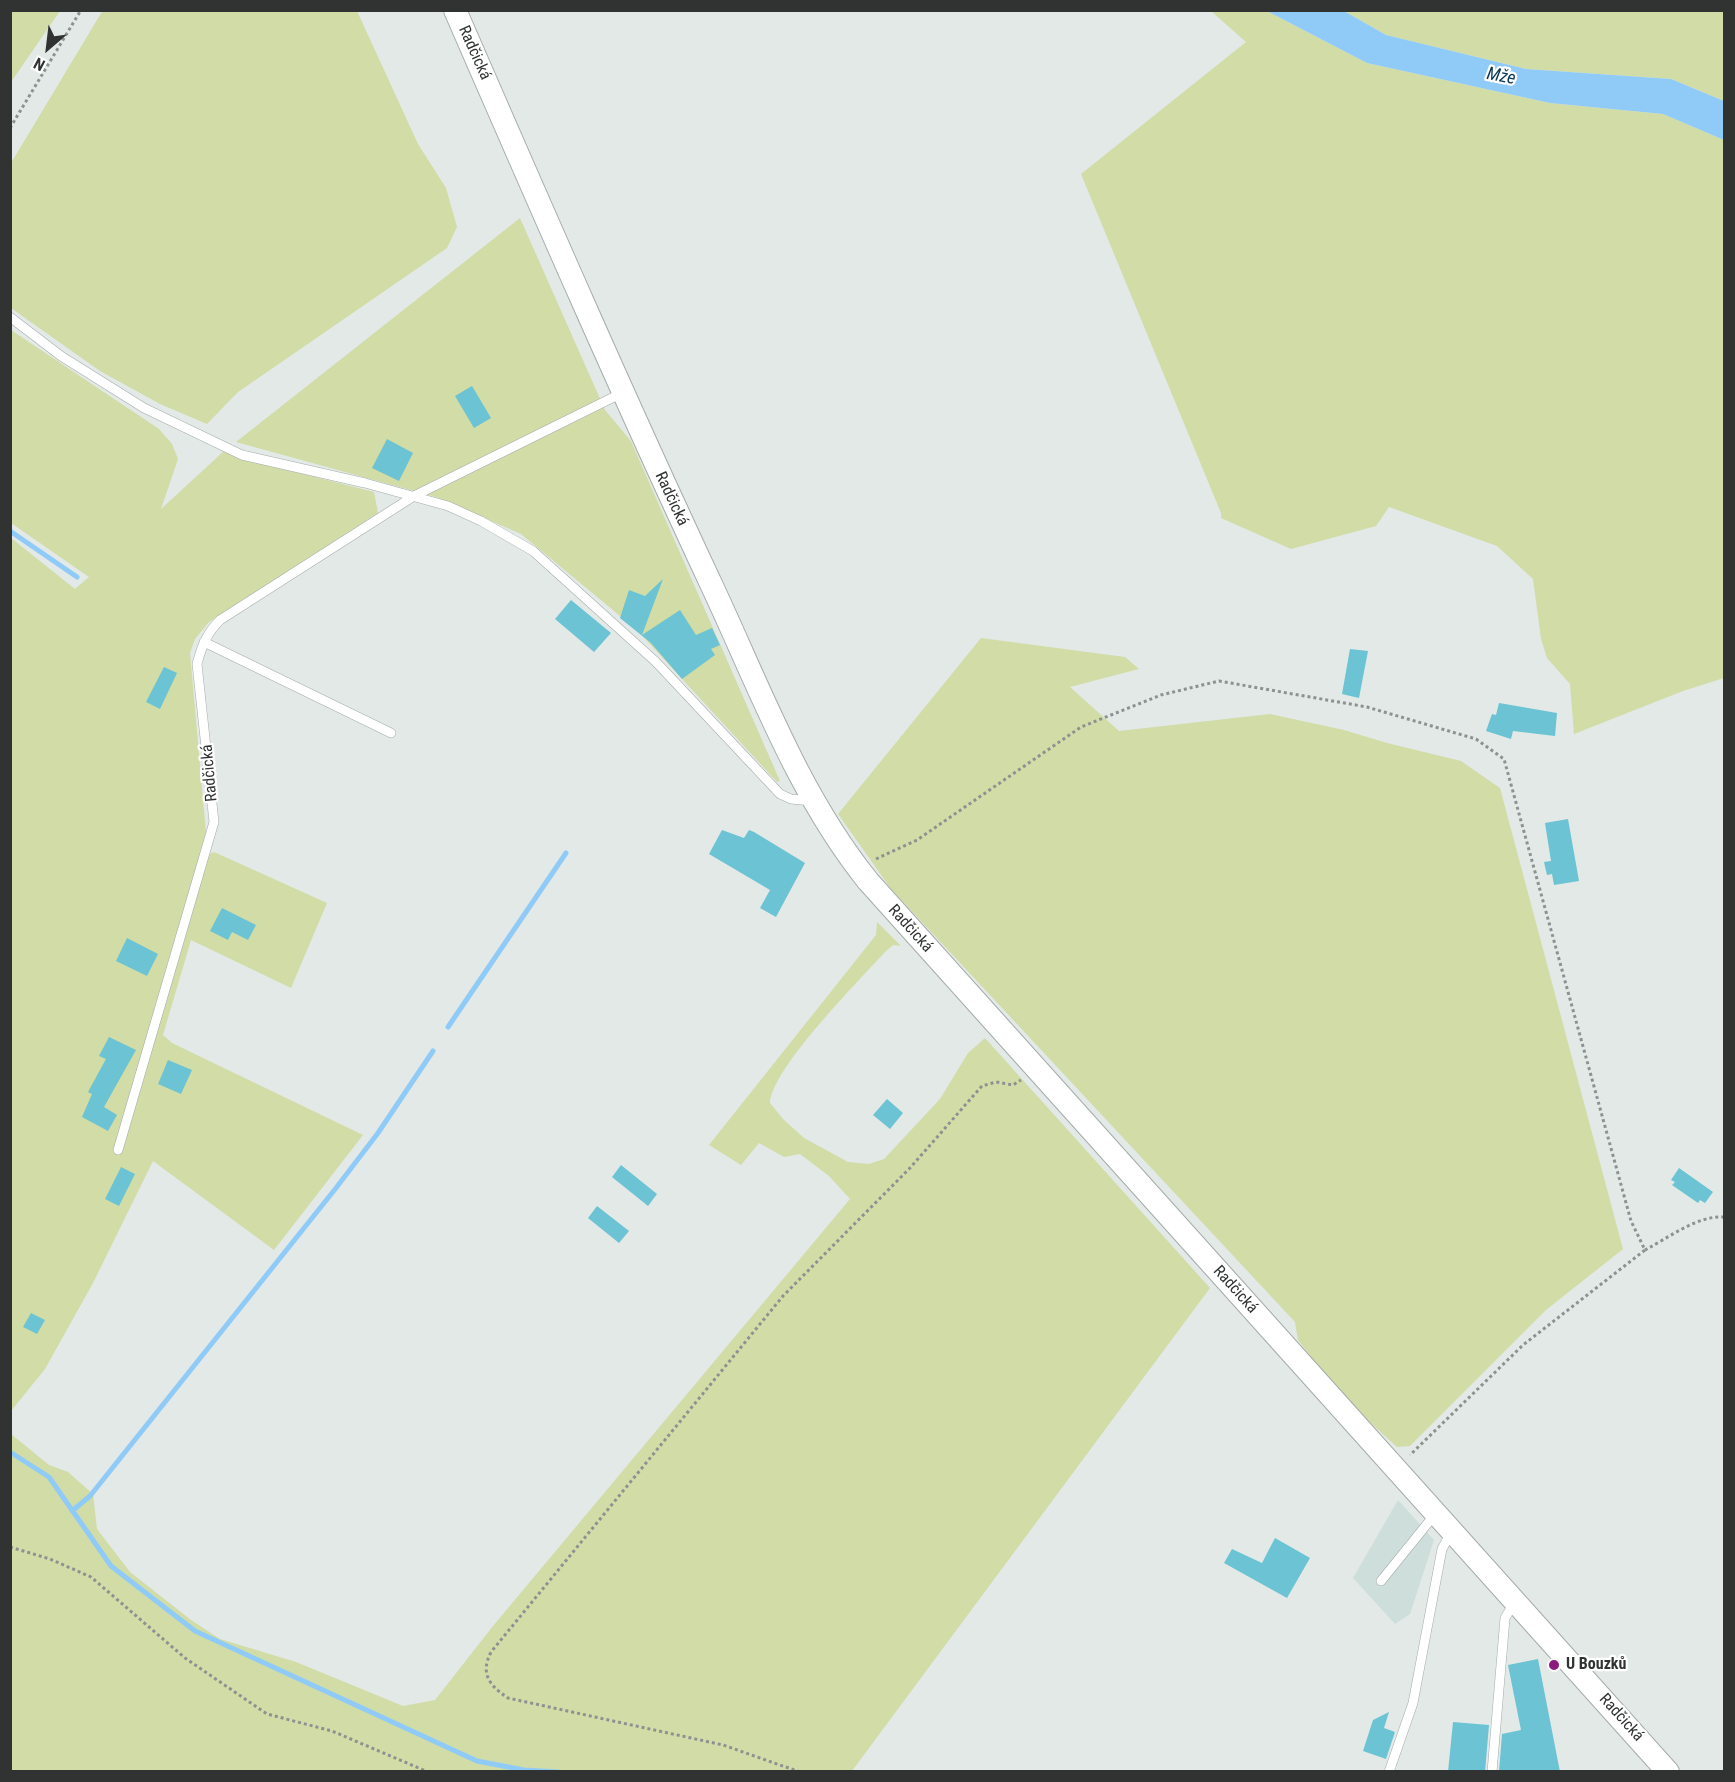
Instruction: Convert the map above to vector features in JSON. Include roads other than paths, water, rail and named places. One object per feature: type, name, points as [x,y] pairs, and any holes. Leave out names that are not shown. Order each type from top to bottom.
[{"type":"street","name":"Radčická","points":[[455,10],[622,393],[813,801],[857,868],[1668,1772]]},
{"type":"lane","points":[[10,317],[97,379],[186,429],[242,455],[448,506],[481,521],[533,551],[656,662],[780,794],[791,799],[813,801]]},
{"type":"lane","name":"Radčická","points":[[118,1150],[214,822],[198,664],[204,642],[220,620],[414,496],[622,393]]},
{"type":"lane","points":[[204,642],[391,733]]},
{"type":"lane","points":[[1381,1581],[1436,1513]]},
{"type":"lane","points":[[1389,1772],[1413,1703],[1442,1549],[1452,1531]]},
{"type":"lane","points":[[1492,1772],[1505,1618],[1515,1602]]},
{"type":"water","name":"Mže","points":[[1267,11],[1344,11],[1386,35],[1526,69],[1671,79],[1724,101],[1724,140],[1663,114],[1550,103],[1367,63]]},
{"type":"waterway","points":[[10,531],[77,577]]},
{"type":"waterway","points":[[448,1027],[566,853]]},
{"type":"waterway","points":[[72,1511],[90,1496],[336,1188],[378,1133],[433,1051]]},
{"type":"waterway","points":[[10,1452],[49,1477],[111,1566],[195,1631],[477,1761],[524,1770],[558,1772]]},
{"type":"place","name":"U Bouzků","points":[[1554,1665]]}]
